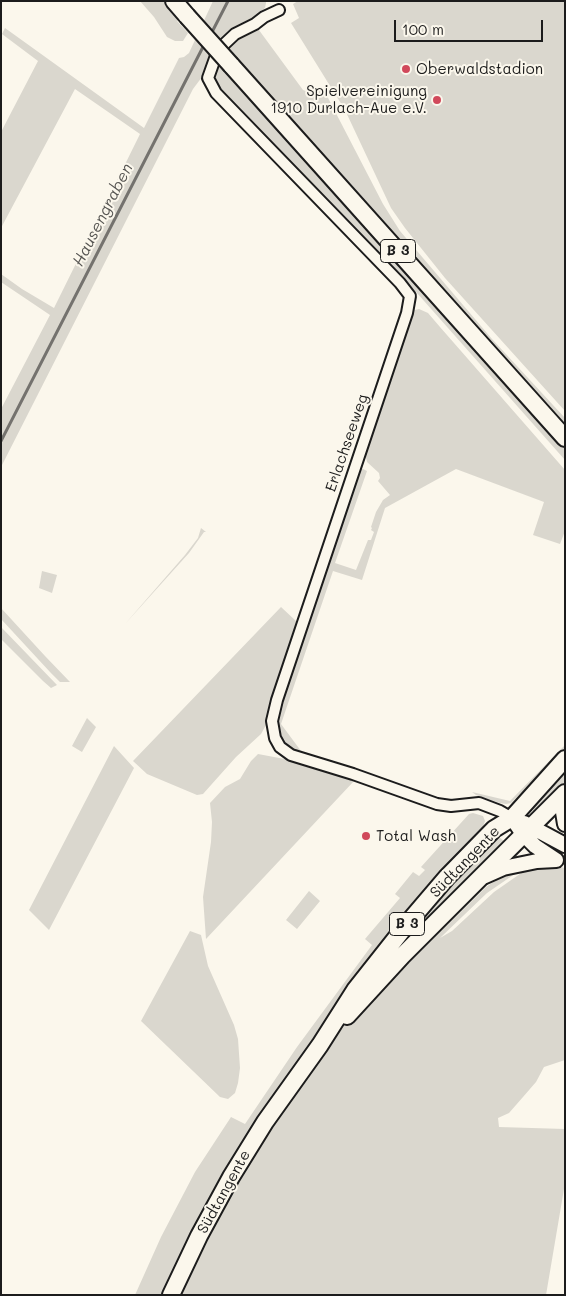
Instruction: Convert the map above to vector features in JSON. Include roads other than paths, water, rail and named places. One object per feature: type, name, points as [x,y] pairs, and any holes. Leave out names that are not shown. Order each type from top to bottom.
[{"type":"main road","name":"B 3","points":[[174,1],[565,438]]},
{"type":"main road","name":"Südtangente","points":[[171,1295],[199,1236],[231,1177],[276,1106],[320,1045],[354,990],[447,877],[494,829],[512,818],[565,759]]},
{"type":"main road","name":"Südtangente","points":[[320,1045],[402,956],[564,794]]},
{"type":"main road","points":[[564,794],[563,812],[565,824]]},
{"type":"main road","points":[[512,818],[528,830],[565,845]]},
{"type":"main road","points":[[528,830],[540,850],[560,861]]},
{"type":"main road","points":[[482,877],[503,868],[537,861],[560,861]]},
{"type":"street","name":"Erlachseeweg","points":[[279,10],[235,34],[218,50],[208,78],[216,93],[400,283],[410,296],[407,313],[277,700],[272,721],[275,738],[280,746],[291,755],[353,774],[437,804],[451,806],[478,803],[500,811],[512,818]]},
{"type":"waterway","name":"Hausengraben","points":[[211,34],[228,1]]},
{"type":"waterway","name":"Hausengraben","points":[[1,441],[205,43]]},
{"type":"place","name":"Oberwaldstadion","points":[[406,69]]},
{"type":"place","name":"Spielvereinigung 1910 Durlach-Aue e.V.","points":[[437,100]]},
{"type":"place","name":"Total Wash","points":[[366,836]]}]
